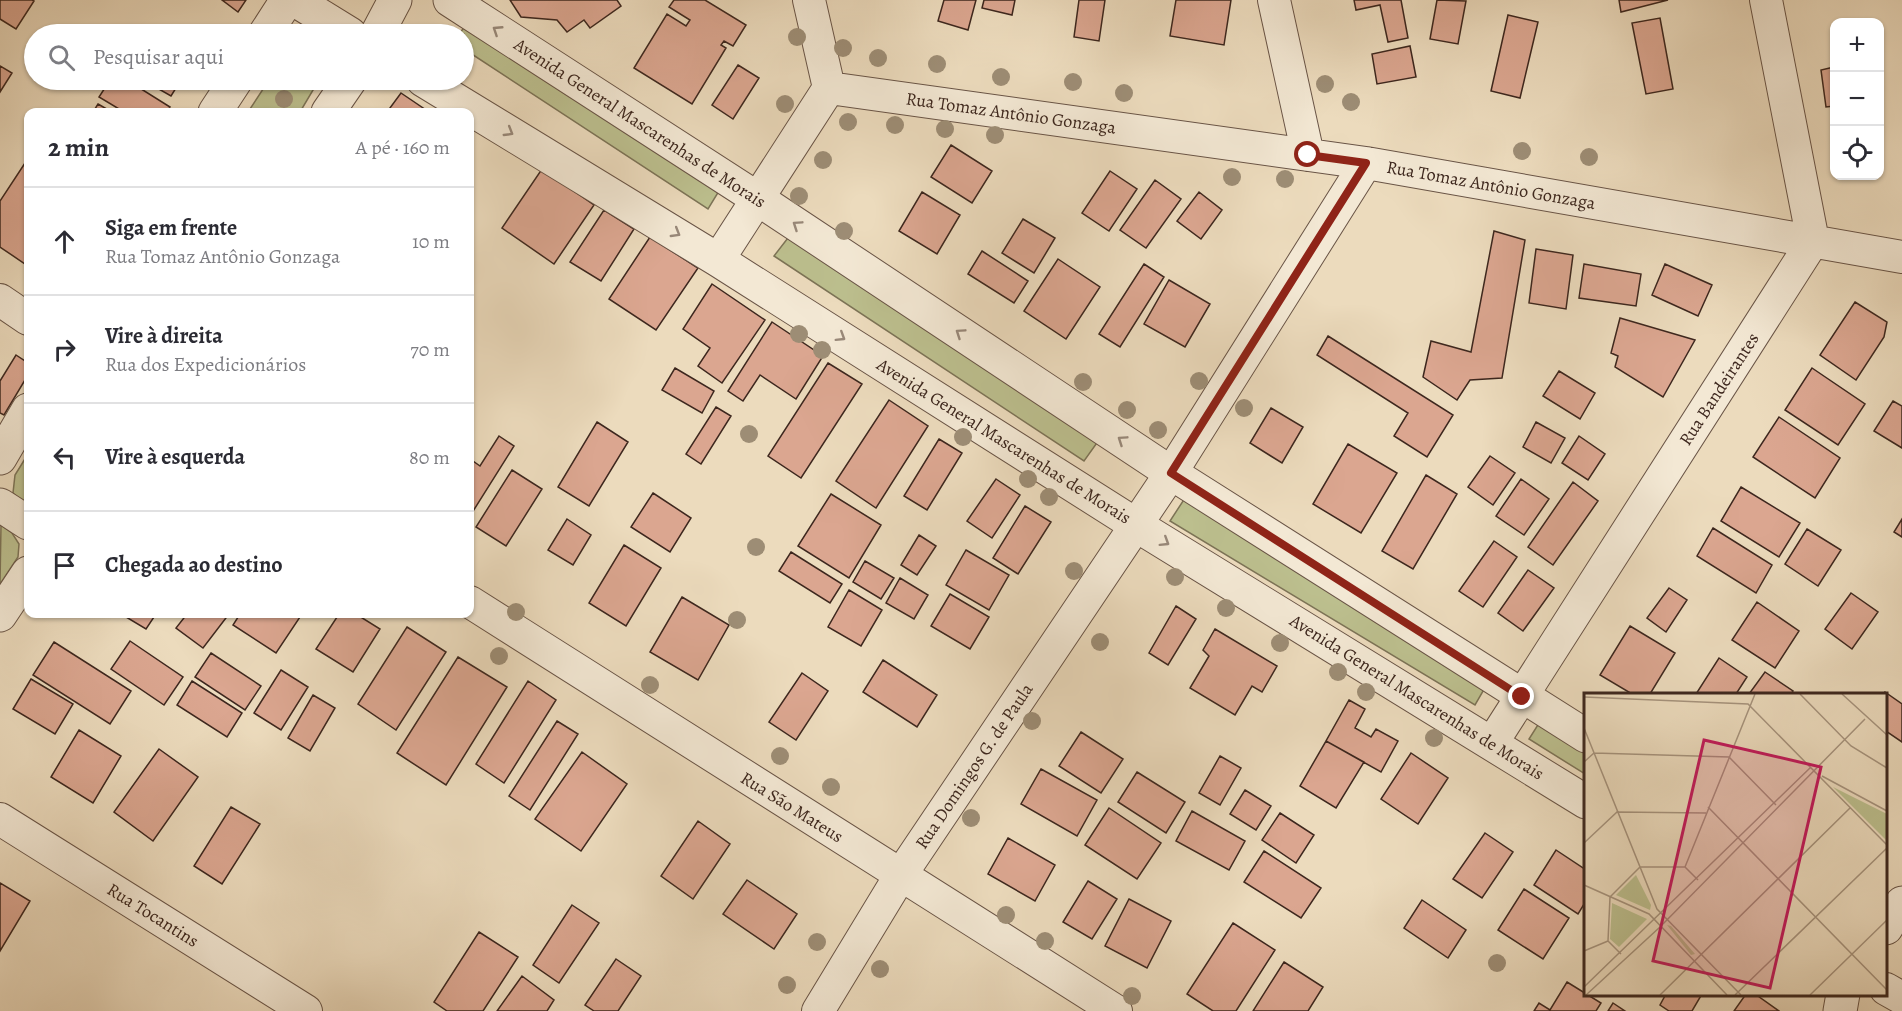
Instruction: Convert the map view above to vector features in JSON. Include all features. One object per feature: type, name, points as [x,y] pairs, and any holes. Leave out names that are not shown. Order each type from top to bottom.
[{"type":"street","points":[[271,24],[287,0]]},
{"type":"street","points":[[295,0],[334,24]]},
{"type":"street","points":[[382,24],[395,0]]},
{"type":"street","name":"Avenida General Mascarenhas de Morais","points":[[450,0],[758,199],[1171,473],[1584,735]]},
{"type":"street","points":[[718,260],[829,88],[809,0]]},
{"type":"street","points":[[1274,0],[1308,155]]},
{"type":"street","points":[[1766,0],[1813,241]]},
{"type":"street","name":"Rua Tomaz Antônio Gonzaga","points":[[829,88],[1366,163],[1902,257]]},
{"type":"street","points":[[218,108],[229,90]]},
{"type":"street","points":[[331,108],[343,90]]},
{"type":"street","name":"Avenida General Mascarenhas de Morais","points":[[439,90],[469,108]]},
{"type":"street","name":"Avenida General Mascarenhas de Morais","points":[[474,111],[718,260],[1136,525],[1584,801]]},
{"type":"street","name":"Rua Domingos G. de Paula","points":[[818,1011],[900,876],[1171,473],[1366,163]]},
{"type":"street","name":"Rua Bandeirantes","points":[[1492,743],[1813,241]]},
{"type":"street","points":[[0,300],[24,316]]},
{"type":"street","points":[[0,458],[24,417]]},
{"type":"street","points":[[0,505],[24,520]]},
{"type":"street","points":[[0,615],[24,579]]},
{"type":"street","name":"Rua São Mateus","points":[[474,605],[1116,1011]]},
{"type":"street","name":"Rua Tocantins","points":[[0,819],[306,1011]]},
{"type":"street","points":[[1887,990],[1902,998]]},
{"type":"street","points":[[1831,1011],[1842,996]]},
{"type":"street","points":[[1840,1011],[1843,996]]},
{"type":"green space","points":[[474,30],[719,191],[708,209],[474,56]]},
{"type":"green space","points":[[262,90],[313,90],[302,108],[251,108]]},
{"type":"green space","points":[[791,234],[1099,440],[1084,461],[774,256]]},
{"type":"green space","points":[[24,460],[24,502],[13,493],[15,475]]},
{"type":"green space","points":[[1185,498],[1486,686],[1475,705],[1170,521]]},
{"type":"green space","points":[[1,525],[12,533],[19,544],[18,557],[0,584]]},
{"type":"green space","points":[[1541,720],[1584,747],[1584,773],[1529,739]]},
{"type":"building","points":[[0,0],[34,1],[16,29],[0,19]]},
{"type":"building","points":[[222,0],[246,0],[238,12]]},
{"type":"building","points":[[510,0],[617,0],[621,6],[590,28],[584,20],[567,32],[557,20],[521,17]]},
{"type":"building","points":[[674,0],[705,0],[746,25],[733,46],[724,41],[721,45],[726,48],[692,104],[634,68],[667,14],[686,26],[690,20],[669,7]]},
{"type":"building","points":[[944,0],[976,0],[968,30],[938,21]]},
{"type":"building","points":[[984,0],[1015,0],[1012,15],[982,8]]},
{"type":"building","points":[[1079,0],[1105,0],[1099,41],[1074,37]]},
{"type":"building","points":[[1176,0],[1231,0],[1224,45],[1170,36]]},
{"type":"building","points":[[1354,0],[1401,0],[1408,38],[1388,42],[1380,5],[1356,10]]},
{"type":"building","points":[[1437,0],[1466,1],[1458,44],[1430,39]]},
{"type":"building","points":[[1619,0],[1668,0],[1621,12]]},
{"type":"building","points":[[1508,15],[1538,22],[1520,98],[1491,91]]},
{"type":"building","points":[[1660,18],[1673,89],[1646,94],[1632,23]]},
{"type":"building","points":[[1410,46],[1416,77],[1377,84],[1372,54]]},
{"type":"building","points":[[738,65],[759,78],[733,119],[712,105]]},
{"type":"building","points":[[0,66],[12,73],[0,92]]},
{"type":"building","points":[[1830,68],[1830,106],[1826,107],[1821,70]]},
{"type":"building","points":[[104,90],[143,90],[170,107],[117,108],[99,97]]},
{"type":"building","points":[[160,90],[175,90],[171,96]]},
{"type":"building","points":[[401,93],[423,108],[390,108]]},
{"type":"building","points":[[951,145],[992,171],[972,203],[931,177]]},
{"type":"building","points":[[24,165],[24,263],[0,247],[0,201]]},
{"type":"building","points":[[542,169],[594,205],[554,264],[502,228]]},
{"type":"building","points":[[1110,171],[1137,189],[1109,231],[1082,213]]},
{"type":"building","points":[[1155,180],[1181,199],[1146,248],[1120,230]]},
{"type":"building","points":[[922,192],[960,215],[937,254],[899,231]]},
{"type":"building","points":[[1199,192],[1222,210],[1201,239],[1177,221]]},
{"type":"building","points":[[604,210],[634,229],[601,281],[570,262]]},
{"type":"building","points":[[1023,219],[1055,238],[1034,273],[1002,253]]},
{"type":"building","points":[[1494,231],[1525,240],[1502,378],[1470,380],[1457,400],[1423,377],[1431,341],[1471,352]]},
{"type":"building","points":[[650,237],[698,268],[656,330],[609,299]]},
{"type":"building","points":[[1536,249],[1573,255],[1566,309],[1529,303]]},
{"type":"building","points":[[982,251],[1028,281],[1014,303],[968,274]]},
{"type":"building","points":[[1058,259],[1100,287],[1066,339],[1024,311]]},
{"type":"building","points":[[1144,264],[1164,277],[1120,347],[1099,334]]},
{"type":"building","points":[[1584,264],[1641,274],[1636,306],[1579,298]]},
{"type":"building","points":[[1665,264],[1712,285],[1698,316],[1652,295]]},
{"type":"building","points":[[1169,280],[1210,304],[1185,347],[1144,324]]},
{"type":"building","points":[[712,284],[765,320],[722,383],[698,366],[710,348],[683,329]]},
{"type":"building","points":[[1855,302],[1887,322],[1884,337],[1856,380],[1820,355]]},
{"type":"building","points":[[1620,318],[1695,340],[1663,397],[1615,367],[1618,356],[1611,353]]},
{"type":"building","points":[[772,322],[823,356],[796,399],[760,375],[743,401],[728,391]]},
{"type":"building","points":[[1328,336],[1453,415],[1427,457],[1394,436],[1408,413],[1317,355]]},
{"type":"building","points":[[16,355],[24,360],[24,382],[4,415],[0,413],[0,381]]},
{"type":"building","points":[[828,363],[862,384],[801,478],[768,456]]},
{"type":"building","points":[[675,368],[714,391],[702,413],[662,390]]},
{"type":"building","points":[[1812,368],[1865,404],[1838,445],[1785,410]]},
{"type":"building","points":[[1559,371],[1595,393],[1580,419],[1543,396]]},
{"type":"building","points":[[889,400],[928,426],[876,508],[836,481]]},
{"type":"building","points":[[1893,401],[1902,406],[1902,448],[1874,431]]},
{"type":"building","points":[[716,407],[731,416],[701,464],[686,454]]},
{"type":"building","points":[[1271,408],[1303,427],[1282,463],[1250,443]]},
{"type":"building","points":[[1779,417],[1840,458],[1815,498],[1753,457]]},
{"type":"building","points":[[597,422],[628,442],[589,506],[558,487]]},
{"type":"building","points":[[1536,422],[1565,438],[1551,463],[1523,447]]},
{"type":"building","points":[[499,436],[514,446],[474,510],[474,462],[480,466]]},
{"type":"building","points":[[1579,436],[1605,454],[1588,480],[1562,463]]},
{"type":"building","points":[[939,439],[962,453],[927,510],[904,496]]},
{"type":"building","points":[[1348,444],[1397,473],[1361,533],[1313,504]]},
{"type":"building","points":[[1490,456],[1515,473],[1493,505],[1468,487]]},
{"type":"building","points":[[512,470],[542,489],[506,546],[476,527]]},
{"type":"building","points":[[1426,475],[1457,494],[1413,569],[1382,551]]},
{"type":"building","points":[[996,479],[1020,495],[992,538],[967,521]]},
{"type":"building","points":[[1521,479],[1549,499],[1524,535],[1496,516]]},
{"type":"building","points":[[1573,482],[1598,501],[1553,565],[1528,547]]},
{"type":"building","points":[[1741,487],[1800,523],[1779,557],[1721,521]]},
{"type":"building","points":[[653,493],[691,518],[670,552],[631,527]]},
{"type":"building","points":[[831,494],[881,525],[849,578],[798,546]]},
{"type":"building","points":[[1025,506],[1051,522],[1018,574],[993,558]]},
{"type":"building","points":[[567,519],[591,535],[573,565],[548,550]]},
{"type":"building","points":[[1902,519],[1902,537],[1894,532]]},
{"type":"building","points":[[1713,528],[1772,565],[1756,593],[1697,556]]},
{"type":"building","points":[[1807,529],[1841,550],[1818,586],[1785,564]]},
{"type":"building","points":[[919,535],[936,546],[917,575],[901,565]]},
{"type":"building","points":[[1494,541],[1517,557],[1483,607],[1459,591]]},
{"type":"building","points":[[624,545],[661,568],[626,626],[589,603]]},
{"type":"building","points":[[966,550],[1009,575],[989,610],[946,585]]},
{"type":"building","points":[[791,552],[842,584],[830,603],[779,571]]},
{"type":"building","points":[[865,561],[894,578],[881,599],[853,582]]},
{"type":"building","points":[[1528,570],[1554,588],[1523,631],[1498,613]]},
{"type":"building","points":[[900,578],[928,595],[914,619],[886,603]]},
{"type":"building","points":[[1669,588],[1687,600],[1666,632],[1647,618]]},
{"type":"building","points":[[849,590],[882,610],[861,646],[828,627]]},
{"type":"building","points":[[1851,593],[1878,612],[1852,649],[1825,629]]},
{"type":"building","points":[[950,594],[989,617],[970,649],[931,626]]},
{"type":"building","points":[[682,597],[729,625],[698,680],[650,652]]},
{"type":"building","points":[[1757,602],[1799,631],[1775,668],[1732,640]]},
{"type":"building","points":[[1176,606],[1196,619],[1168,665],[1149,653]]},
{"type":"building","points":[[128,618],[153,618],[146,629]]},
{"type":"building","points":[[184,618],[226,618],[203,648],[176,628]]},
{"type":"building","points":[[237,618],[299,618],[276,653],[233,625]]},
{"type":"building","points":[[336,618],[362,618],[380,629],[353,672],[316,649]]},
{"type":"building","points":[[1630,626],[1675,653],[1651,693],[1630,693],[1600,675]]},
{"type":"building","points":[[407,627],[446,652],[396,730],[358,704]]},
{"type":"building","points":[[1215,629],[1277,666],[1262,692],[1252,686],[1235,715],[1190,688],[1209,656],[1203,650]]},
{"type":"building","points":[[130,641],[183,677],[164,705],[111,669]]},
{"type":"building","points":[[54,642],[131,691],[110,724],[33,675]]},
{"type":"building","points":[[211,653],[261,686],[245,710],[195,677]]},
{"type":"building","points":[[458,657],[507,687],[446,785],[397,753]]},
{"type":"building","points":[[1719,658],[1747,677],[1737,693],[1697,693]]},
{"type":"building","points":[[883,660],[937,695],[917,727],[863,692]]},
{"type":"building","points":[[281,670],[308,687],[281,730],[254,713]]},
{"type":"building","points":[[1765,672],[1793,691],[1792,693],[1750,693]]},
{"type":"building","points":[[802,673],[828,691],[796,740],[769,722]]},
{"type":"building","points":[[31,679],[73,704],[55,734],[13,709]]},
{"type":"building","points":[[192,681],[242,713],[227,737],[177,705]]},
{"type":"building","points":[[528,681],[556,700],[504,783],[476,764]]},
{"type":"building","points":[[1887,693],[1902,704],[1902,742],[1887,732]]},
{"type":"building","points":[[313,695],[335,708],[310,751],[288,738]]},
{"type":"building","points":[[1349,700],[1365,709],[1355,728],[1371,737],[1376,729],[1398,741],[1381,772],[1326,741]]},
{"type":"building","points":[[557,721],[578,734],[530,810],[509,796]]},
{"type":"building","points":[[79,730],[121,756],[93,803],[51,777]]},
{"type":"building","points":[[1081,732],[1123,759],[1101,793],[1059,766]]},
{"type":"building","points":[[1326,741],[1364,762],[1336,808],[1300,786]]},
{"type":"building","points":[[159,749],[198,777],[153,841],[114,812]]},
{"type":"building","points":[[582,752],[627,784],[581,851],[535,819]]},
{"type":"building","points":[[1411,753],[1448,778],[1418,824],[1381,799]]},
{"type":"building","points":[[1220,756],[1241,768],[1220,805],[1199,793]]},
{"type":"building","points":[[1041,769],[1097,800],[1077,836],[1021,804]]},
{"type":"building","points":[[1137,772],[1185,802],[1166,833],[1118,802]]},
{"type":"building","points":[[1245,790],[1271,806],[1256,830],[1230,814]]},
{"type":"building","points":[[231,807],[260,824],[222,884],[194,866]]},
{"type":"building","points":[[1109,808],[1161,843],[1137,879],[1085,845]]},
{"type":"building","points":[[1192,811],[1245,841],[1229,870],[1176,841]]},
{"type":"building","points":[[1280,813],[1314,835],[1296,863],[1262,840]]},
{"type":"building","points":[[698,821],[730,844],[693,899],[661,876]]},
{"type":"building","points":[[1485,833],[1513,852],[1482,898],[1453,879]]},
{"type":"building","points":[[1008,838],[1055,865],[1035,901],[988,874]]},
{"type":"building","points":[[1556,850],[1584,869],[1584,904],[1578,914],[1534,885]]},
{"type":"building","points":[[1264,851],[1321,888],[1301,918],[1244,882]]},
{"type":"building","points":[[747,880],[797,914],[774,949],[723,914]]},
{"type":"building","points":[[1088,881],[1117,899],[1092,939],[1063,922]]},
{"type":"building","points":[[0,883],[30,901],[0,951]]},
{"type":"building","points":[[1524,889],[1569,918],[1543,959],[1498,930]]},
{"type":"building","points":[[1129,899],[1171,921],[1147,968],[1105,946]]},
{"type":"building","points":[[1422,900],[1466,930],[1448,958],[1404,928]]},
{"type":"building","points":[[572,905],[599,923],[559,983],[533,965]]},
{"type":"building","points":[[1233,923],[1275,950],[1236,1011],[1213,1011],[1187,994]]},
{"type":"building","points":[[479,932],[518,957],[483,1011],[447,1011],[434,1002]]},
{"type":"building","points":[[616,959],[641,976],[618,1011],[594,1011],[585,1005]]},
{"type":"building","points":[[1284,962],[1323,987],[1308,1011],[1253,1011]]},
{"type":"building","points":[[522,976],[554,1000],[547,1011],[497,1011]]},
{"type":"building","points":[[1567,982],[1584,992],[1584,996],[1590,996],[1601,1003],[1596,1011],[1534,1011],[1539,1003],[1550,1010]]},
{"type":"building","points":[[1665,996],[1701,996],[1692,1011],[1669,1011],[1660,1005]]},
{"type":"building","points":[[1745,996],[1758,996],[1779,1011],[1734,1011]]},
{"type":"building","points":[[1613,1003],[1625,1011],[1608,1011]]},
{"type":"route","points":[[1308,155],[1366,163],[1171,473],[1522,697]]}]
